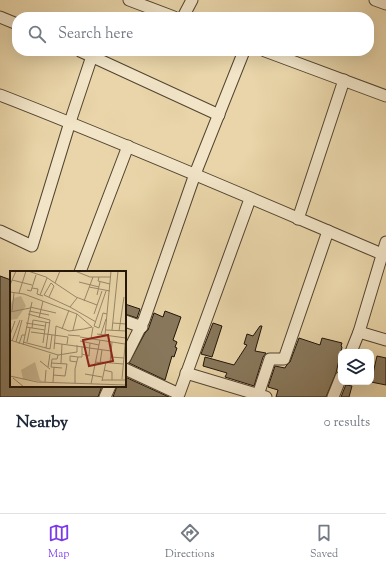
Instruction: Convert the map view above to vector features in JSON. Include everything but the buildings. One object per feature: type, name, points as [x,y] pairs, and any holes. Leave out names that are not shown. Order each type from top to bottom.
[{"type":"street","points":[[129,0],[161,12]]},
{"type":"street","points":[[186,12],[192,0]]},
{"type":"street","points":[[375,0],[386,4]]},
{"type":"street","points":[[0,17],[12,22]]},
{"type":"street","points":[[0,231],[32,246],[92,56],[219,115]]},
{"type":"street","points":[[126,356],[142,327],[195,174],[242,56]]},
{"type":"street","points":[[279,56],[386,96]]},
{"type":"street","points":[[298,219],[344,80]]},
{"type":"street","points":[[0,95],[128,146],[382,254]]},
{"type":"street","points":[[80,271],[128,146]]},
{"type":"street","points":[[126,369],[179,394],[250,199]]},
{"type":"street","points":[[186,373],[263,396],[270,359],[284,359],[328,231]]},
{"type":"street","points":[[352,349],[359,332],[386,242]]},
{"type":"street","points":[[126,321],[142,327]]},
{"type":"street","points":[[359,332],[386,340]]},
{"type":"street","points":[[333,397],[338,384]]},
{"type":"street","points":[[105,397],[110,387]]}]
